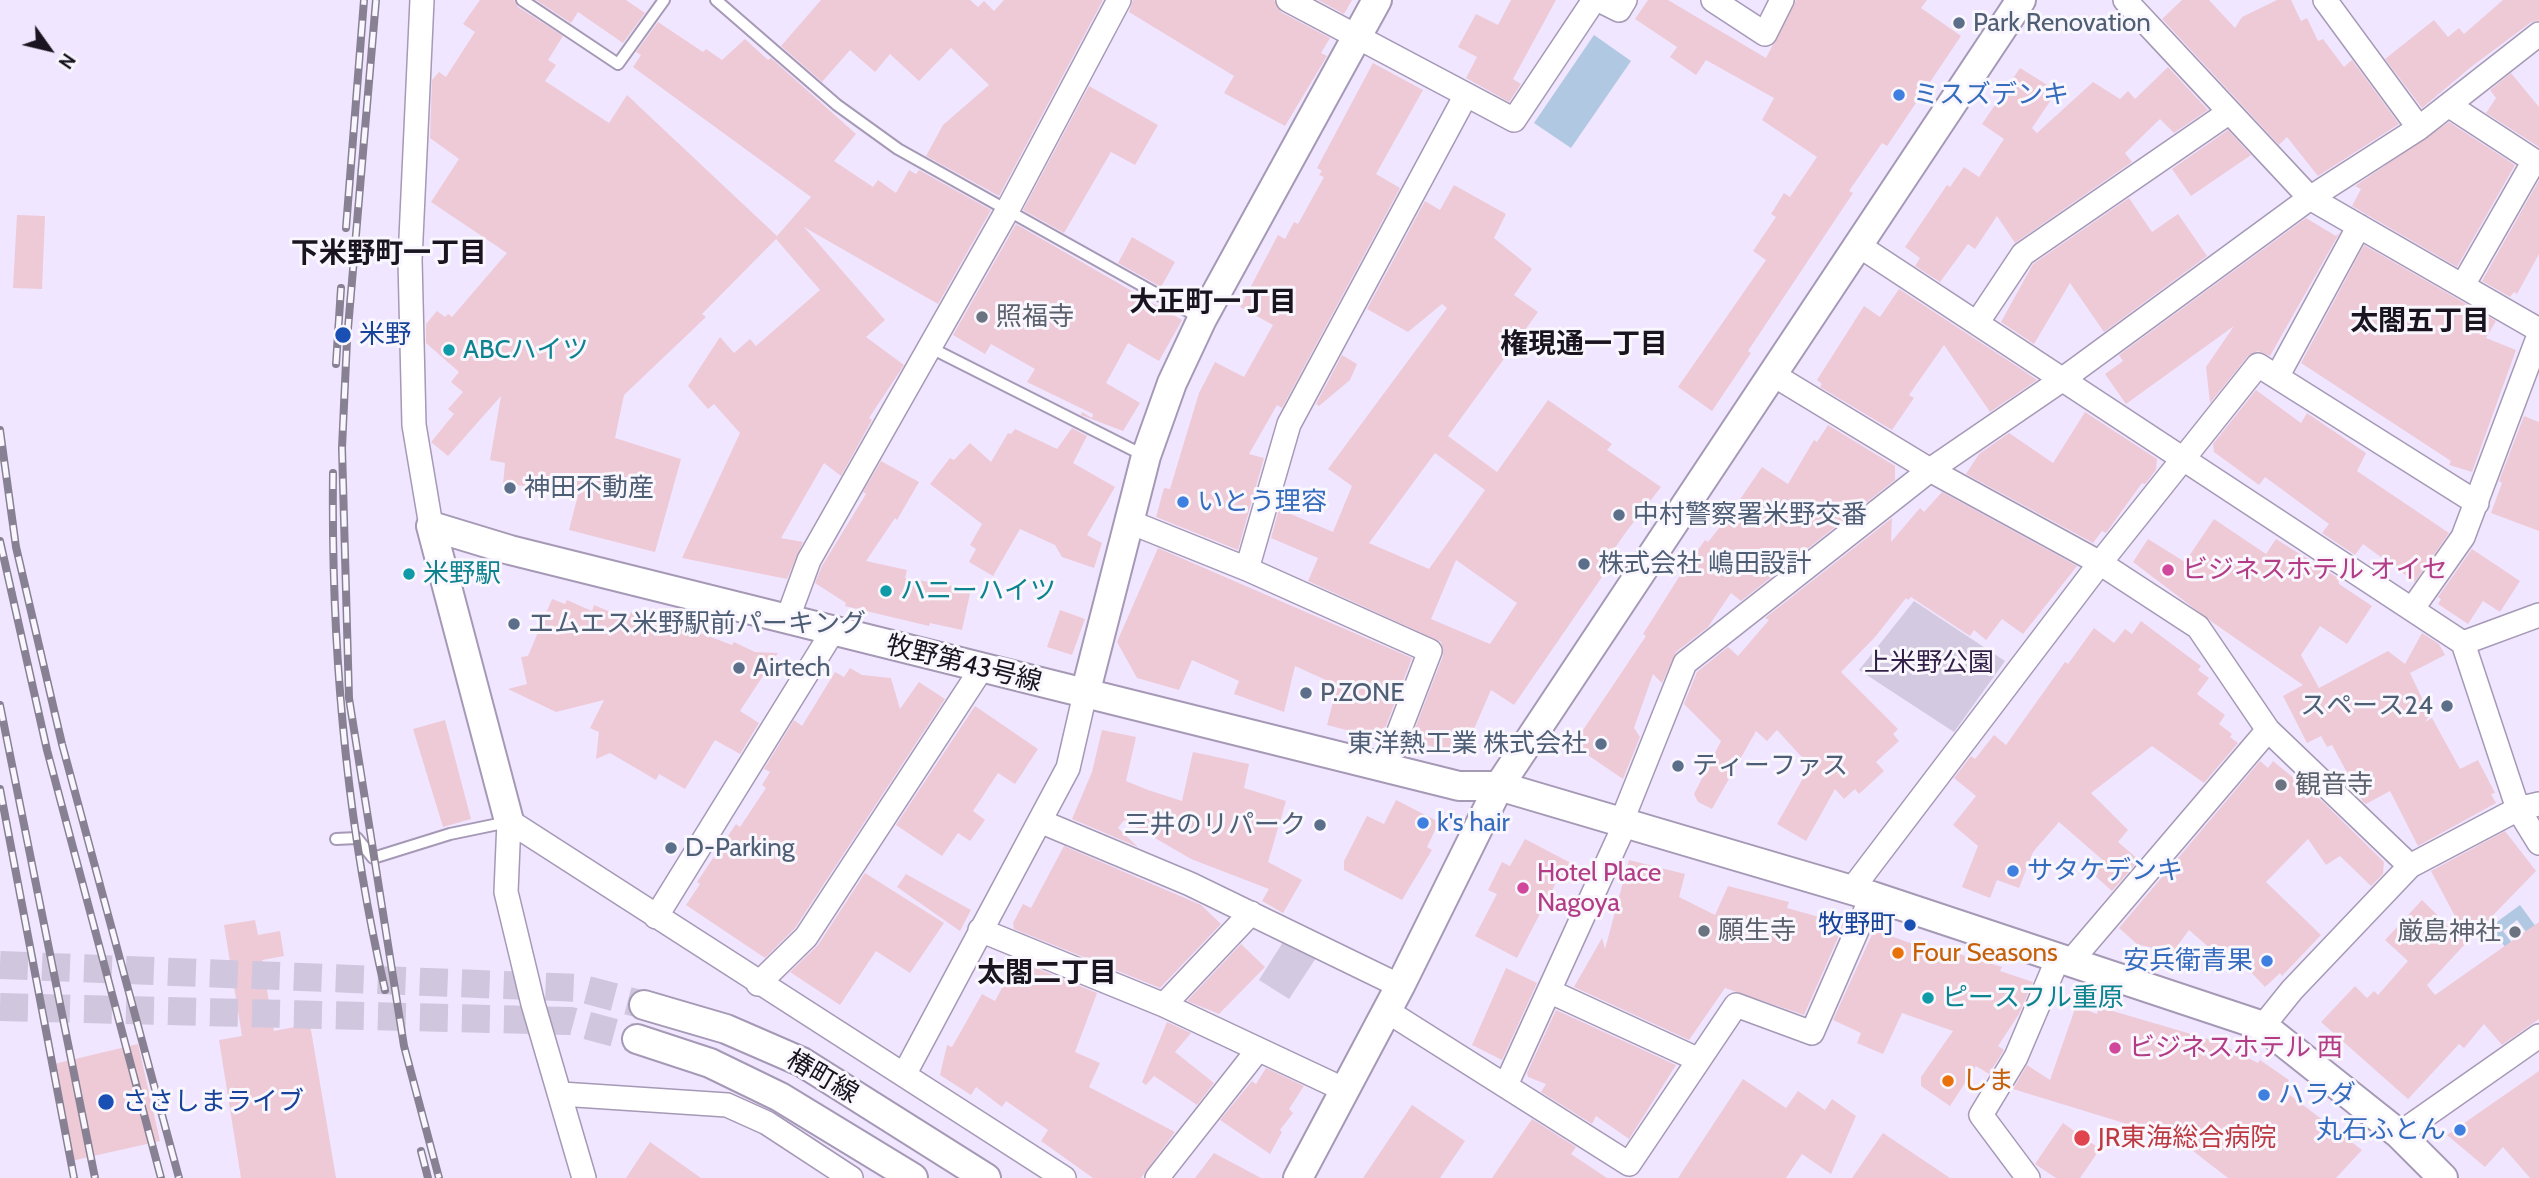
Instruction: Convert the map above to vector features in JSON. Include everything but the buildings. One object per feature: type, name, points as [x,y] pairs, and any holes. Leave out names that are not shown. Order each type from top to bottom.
[{"type":"street","points":[[787,620],[810,560],[1007,211],[1119,0]]},
{"type":"street","points":[[1288,0],[1514,120],[1597,0],[1619,10],[1625,0]]},
{"type":"street","points":[[905,1073],[1042,822],[1068,768],[1146,456],[1172,383],[1202,319],[1377,0]]},
{"type":"street","points":[[1713,0],[1765,33],[1782,0]]},
{"type":"street","points":[[1298,1178],[1400,986],[1499,786],[2021,0]]},
{"type":"street","points":[[2125,0],[2310,198],[2463,285],[2539,332],[2463,537],[2413,608]]},
{"type":"street","points":[[2325,0],[2419,128]]},
{"type":"street","points":[[424,1],[410,260],[414,425],[431,526],[509,821],[506,892],[533,1004],[584,1178]]},
{"type":"street","points":[[1506,1085],[1551,992],[1623,823],[1685,663],[1930,470],[2063,379],[2310,198],[2450,106],[2539,34]]},
{"type":"street","points":[[1247,569],[1289,424],[1466,95]]},
{"type":"street","points":[[2450,106],[2537,163],[2463,285]]},
{"type":"street","points":[[1977,323],[2023,254],[2228,113]]},
{"type":"street","points":[[2277,377],[2359,226]]},
{"type":"street","points":[[1858,245],[2463,643],[2528,807],[2539,843]]},
{"type":"street","points":[[1387,1011],[1629,1164],[1736,1005],[1812,1033],[1862,893],[2101,563],[2258,365],[2477,503]]},
{"type":"street","points":[[1772,374],[1930,470],[2101,563],[2198,627],[2268,730],[2410,866]]},
{"type":"street","points":[[1129,522],[1247,569],[1430,651],[1385,768]]},
{"type":"street","name":"牧野第43号線","points":[[431,526],[510,550],[1458,786],[1499,786],[1862,893],[2263,1026],[2399,1134],[2443,1178]]},
{"type":"street","points":[[2463,643],[2539,615]]},
{"type":"street","points":[[656,917],[833,631]]},
{"type":"street","points":[[758,984],[806,937],[982,668]]},
{"type":"street","points":[[2028,1178],[1982,1115],[2016,1057],[2065,959],[2268,730]]},
{"type":"street","points":[[2263,1026],[2292,990],[2410,866],[2528,807]]},
{"type":"street","points":[[509,821],[758,984],[905,1073],[1064,1178]]},
{"type":"street","points":[[1042,822],[1251,913],[1400,986]]},
{"type":"street","points":[[1164,1005],[1251,913]]},
{"type":"street","points":[[981,930],[1164,1005],[1257,1051],[1345,1090]]},
{"type":"street","points":[[1551,992],[1699,1060]]},
{"type":"street","name":"椿町線","points":[[644,1005],[726,1029],[802,1062],[986,1178]]},
{"type":"street","points":[[2399,1134],[2539,1036]]},
{"type":"street","name":"椿町線","points":[[637,1039],[710,1063],[780,1097],[913,1178]]},
{"type":"street","points":[[1157,1178],[1257,1051]]},
{"type":"street","points":[[561,1094],[727,1105],[767,1123],[851,1178]]},
{"type":"lane","points":[[522,0],[618,64],[664,0]]},
{"type":"lane","points":[[716,0],[837,105],[898,149],[1202,319]]},
{"type":"lane","points":[[931,348],[1146,456]]},
{"type":"lane","points":[[336,839],[357,838],[373,858],[450,834],[509,821]]},
{"type":"green space","name":"上米野公園","points":[[1914,601],[2005,661],[1954,732],[1859,670]]},
{"type":"green space","points":[[1285,939],[1316,958],[1289,999],[1259,980]]},
{"type":"water","points":[[1594,35],[1631,61],[1571,148],[1534,123]]},
{"type":"water","points":[[2520,905],[2539,931],[2512,956],[2490,927]],"holes":[[[2517,920],[2527,933],[2513,944],[2503,931]]]},
{"type":"tunnel","points":[[0,965],[580,988],[644,1005]]},
{"type":"tunnel","points":[[0,1007],[571,1021],[637,1039]]},
{"type":"railway","points":[[346,228],[364,0]]},
{"type":"railway","points":[[376,0],[347,340],[342,448],[349,698],[404,1046],[439,1178]]},
{"type":"railway","points":[[336,364],[341,288]]},
{"type":"railway","points":[[0,430],[16,547],[62,744],[179,1178]]},
{"type":"railway","points":[[333,473],[335,603],[344,733],[360,862],[385,990]]},
{"type":"railway","points":[[0,541],[47,750],[161,1178]]},
{"type":"railway","points":[[0,705],[95,1178]]},
{"type":"railway","points":[[0,789],[74,1178]]},
{"type":"railway","points":[[421,1151],[428,1178]]},
{"type":"place","name":"Park Renovation","points":[[1959,23]]},
{"type":"place","name":"ミスズデンキ","points":[[1899,95]]},
{"type":"place","name":"照福寺","points":[[982,317]]},
{"type":"place","name":"米野","points":[[343,335]]},
{"type":"place","name":"ABCハイツ","points":[[449,350]]},
{"type":"place","name":"神田不動産","points":[[510,488]]},
{"type":"place","name":"いとう理容","points":[[1183,502]]},
{"type":"place","name":"中村警察署米野交番","points":[[1619,515]]},
{"type":"place","name":"株式会社 嶋田設計","points":[[1584,564]]},
{"type":"place","name":"ビジネスホテル オイセ","points":[[2168,570]]},
{"type":"place","name":"米野駅","points":[[409,574]]},
{"type":"place","name":"ハニーハイツ","points":[[886,591]]},
{"type":"place","name":"エムエス米野駅前パーキング","points":[[514,624]]},
{"type":"place","name":"Airtech","points":[[739,668]]},
{"type":"place","name":"P.ZONE","points":[[1306,693]]},
{"type":"place","name":"スペース24","points":[[2447,706]]},
{"type":"place","name":"東洋熱工業 株式会社","points":[[1601,744]]},
{"type":"place","name":"ティーファス","points":[[1678,766]]},
{"type":"place","name":"観音寺","points":[[2281,785]]},
{"type":"place","name":"k's hair","points":[[1423,823]]},
{"type":"place","name":"三井のリパーク","points":[[1320,825]]},
{"type":"place","name":"D-Parking","points":[[671,848]]},
{"type":"place","name":"サタケデンキ","points":[[2013,871]]},
{"type":"place","name":"Hotel Place Nagoya","points":[[1523,888]]},
{"type":"place","name":"牧野町","points":[[1910,925]]},
{"type":"place","name":"願生寺","points":[[1704,931]]},
{"type":"place","name":"厳島神社","points":[[2515,932]]},
{"type":"place","name":"Four Seasons","points":[[1898,953]]},
{"type":"place","name":"安兵衛青果","points":[[2267,961]]},
{"type":"place","name":"ピースフル重原","points":[[1928,998]]},
{"type":"place","name":"ビジネスホテル 西","points":[[2115,1048]]},
{"type":"place","name":"しま","points":[[1948,1081]]},
{"type":"place","name":"ハラダ","points":[[2264,1095]]},
{"type":"place","name":"ささしまライブ","points":[[106,1102]]},
{"type":"place","name":"丸石ふとん","points":[[2460,1130]]},
{"type":"place","name":"JR東海総合病院","points":[[2082,1138]]},
{"type":"district","name":"下米野町一丁目","points":[[389,254]]},
{"type":"district","name":"大正町一丁目","points":[[1213,303]]},
{"type":"district","name":"太閤五丁目","points":[[2420,322]]},
{"type":"district","name":"権現通一丁目","points":[[1584,345]]},
{"type":"district","name":"太閤二丁目","points":[[1047,974]]}]
